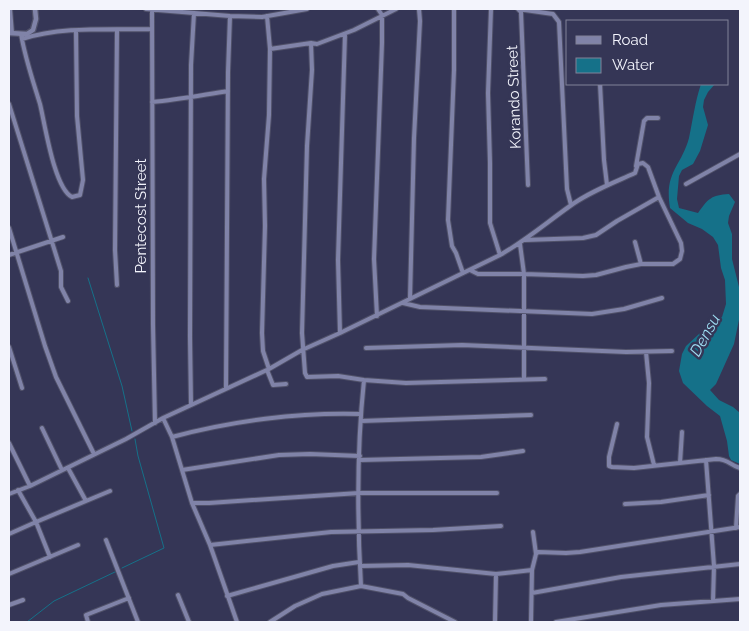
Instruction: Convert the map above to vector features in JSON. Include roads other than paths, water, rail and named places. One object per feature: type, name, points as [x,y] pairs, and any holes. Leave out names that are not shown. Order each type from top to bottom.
[{"type":"street","points":[[10,9],[10,33],[22,36],[76,31],[151,29]]},
{"type":"street","points":[[22,36],[30,32],[34,27],[35,9]]},
{"type":"street","points":[[146,9],[230,16],[267,16],[306,9]]},
{"type":"street","name":"Pentecost Street","points":[[152,9],[155,423]]},
{"type":"street","points":[[237,9],[237,16]]},
{"type":"street","points":[[377,316],[374,259],[382,15],[378,9]]},
{"type":"street","points":[[270,49],[311,43],[318,44],[345,34],[396,9]]},
{"type":"street","points":[[410,299],[419,9]]},
{"type":"street","points":[[454,9],[454,70],[448,220],[452,246],[463,273]]},
{"type":"street","points":[[491,9],[488,93],[490,223],[500,255]]},
{"type":"street","points":[[518,9],[553,14],[559,22],[567,189],[571,205]]},
{"type":"street","name":"Korando Street","points":[[518,9],[521,12],[523,44],[528,185]]},
{"type":"street","points":[[191,405],[190,204],[194,13]]},
{"type":"street","points":[[226,388],[230,16]]},
{"type":"street","points":[[267,16],[270,49],[269,116],[264,179],[265,226],[262,333],[263,351],[273,385],[286,384]]},
{"type":"street","points":[[116,285],[117,30]]},
{"type":"street","points":[[22,36],[52,159],[65,192],[72,197],[80,194],[83,180],[77,116],[76,31]]},
{"type":"street","points":[[340,333],[338,260],[345,34]]},
{"type":"street","points":[[311,43],[312,70],[304,235],[302,350],[307,377],[338,376],[364,380],[415,383],[545,379]]},
{"type":"street","points":[[600,85],[607,185]]},
{"type":"street","points":[[152,102],[184,99],[192,96],[228,91]]},
{"type":"street","points":[[9,106],[52,242],[60,271],[61,287],[68,301]]},
{"type":"street","points":[[635,173],[644,121],[647,118],[658,118]]},
{"type":"street","points":[[686,184],[740,154]]},
{"type":"street","points":[[9,494],[68,468],[163,418],[268,369],[302,350],[377,316],[500,255],[520,244],[571,205],[607,185],[635,173],[638,164],[643,163],[648,167],[658,197],[681,243],[682,255],[673,264],[641,264],[596,275],[478,274],[470,270]]},
{"type":"street","points":[[525,240],[583,238],[596,235],[658,197]]},
{"type":"street","points":[[9,228],[56,377],[94,454]]},
{"type":"street","points":[[9,255],[52,242],[62,237]]},
{"type":"street","points":[[635,242],[641,264]]},
{"type":"street","points":[[520,244],[524,274],[524,379]]},
{"type":"street","points":[[403,303],[420,308],[592,314],[608,312],[662,298]]},
{"type":"street","points":[[366,348],[424,345],[646,352],[672,351]]},
{"type":"street","points":[[9,347],[22,388]]},
{"type":"street","points":[[646,352],[650,383],[647,437],[654,465]]},
{"type":"street","points":[[361,586],[360,414],[364,380]]},
{"type":"street","points":[[172,437],[227,424],[332,413],[360,414]]},
{"type":"street","points":[[361,421],[443,420],[531,415]]},
{"type":"street","points":[[163,418],[172,437],[192,503],[210,545],[237,622]]},
{"type":"street","points":[[617,424],[609,466],[623,468],[706,460],[726,460],[740,468]]},
{"type":"street","points":[[42,428],[62,470]]},
{"type":"street","points":[[680,463],[682,432]]},
{"type":"street","points":[[9,443],[30,486]]},
{"type":"street","points":[[182,470],[279,455],[310,454],[360,458],[481,457],[522,451]]},
{"type":"street","points":[[706,460],[714,566],[713,601]]},
{"type":"street","points":[[68,468],[86,501]]},
{"type":"street","points":[[18,490],[36,522],[50,557]]},
{"type":"street","points":[[9,534],[110,491]]},
{"type":"street","points":[[192,503],[209,504],[359,493],[497,494]]},
{"type":"street","points":[[536,554],[542,552],[580,552],[738,527],[738,496],[740,494]]},
{"type":"street","points":[[626,504],[662,502],[709,495]]},
{"type":"street","points":[[210,545],[308,533],[433,530],[501,526]]},
{"type":"street","points":[[531,622],[532,570],[536,554],[533,532]]},
{"type":"street","points":[[106,540],[138,622]]},
{"type":"street","points":[[9,574],[78,545]]},
{"type":"street","points":[[227,596],[333,566],[360,564],[408,565],[496,574],[532,570]]},
{"type":"street","points":[[532,593],[621,577],[740,564]]},
{"type":"street","points":[[495,622],[496,574]]},
{"type":"street","points":[[270,622],[295,606],[322,594],[361,586],[403,594],[455,622]]},
{"type":"street","points":[[178,595],[189,622]]},
{"type":"street","points":[[88,622],[86,615],[129,598]]},
{"type":"street","points":[[9,606],[23,600]]},
{"type":"street","points":[[556,622],[661,605],[740,600]]},
{"type":"water","name":"Densu","points":[[701,85],[714,85],[704,100],[703,107],[708,125],[700,151],[693,164],[682,170],[679,176],[677,199],[679,208],[698,213],[707,201],[718,195],[729,194],[735,202],[728,223],[732,234],[732,259],[740,291],[740,315],[734,344],[716,384],[710,390],[719,400],[740,413],[740,464],[731,460],[729,456],[720,416],[683,383],[679,371],[682,354],[686,346],[722,317],[726,304],[725,280],[721,268],[718,245],[713,237],[702,229],[688,223],[670,208],[669,186],[671,178],[686,148]]},
{"type":"waterway","points":[[88,278],[122,386],[132,431]]},
{"type":"waterway","points":[[122,568],[164,548],[135,439]]},
{"type":"waterway","points":[[27,622],[54,601],[117,571]]}]
